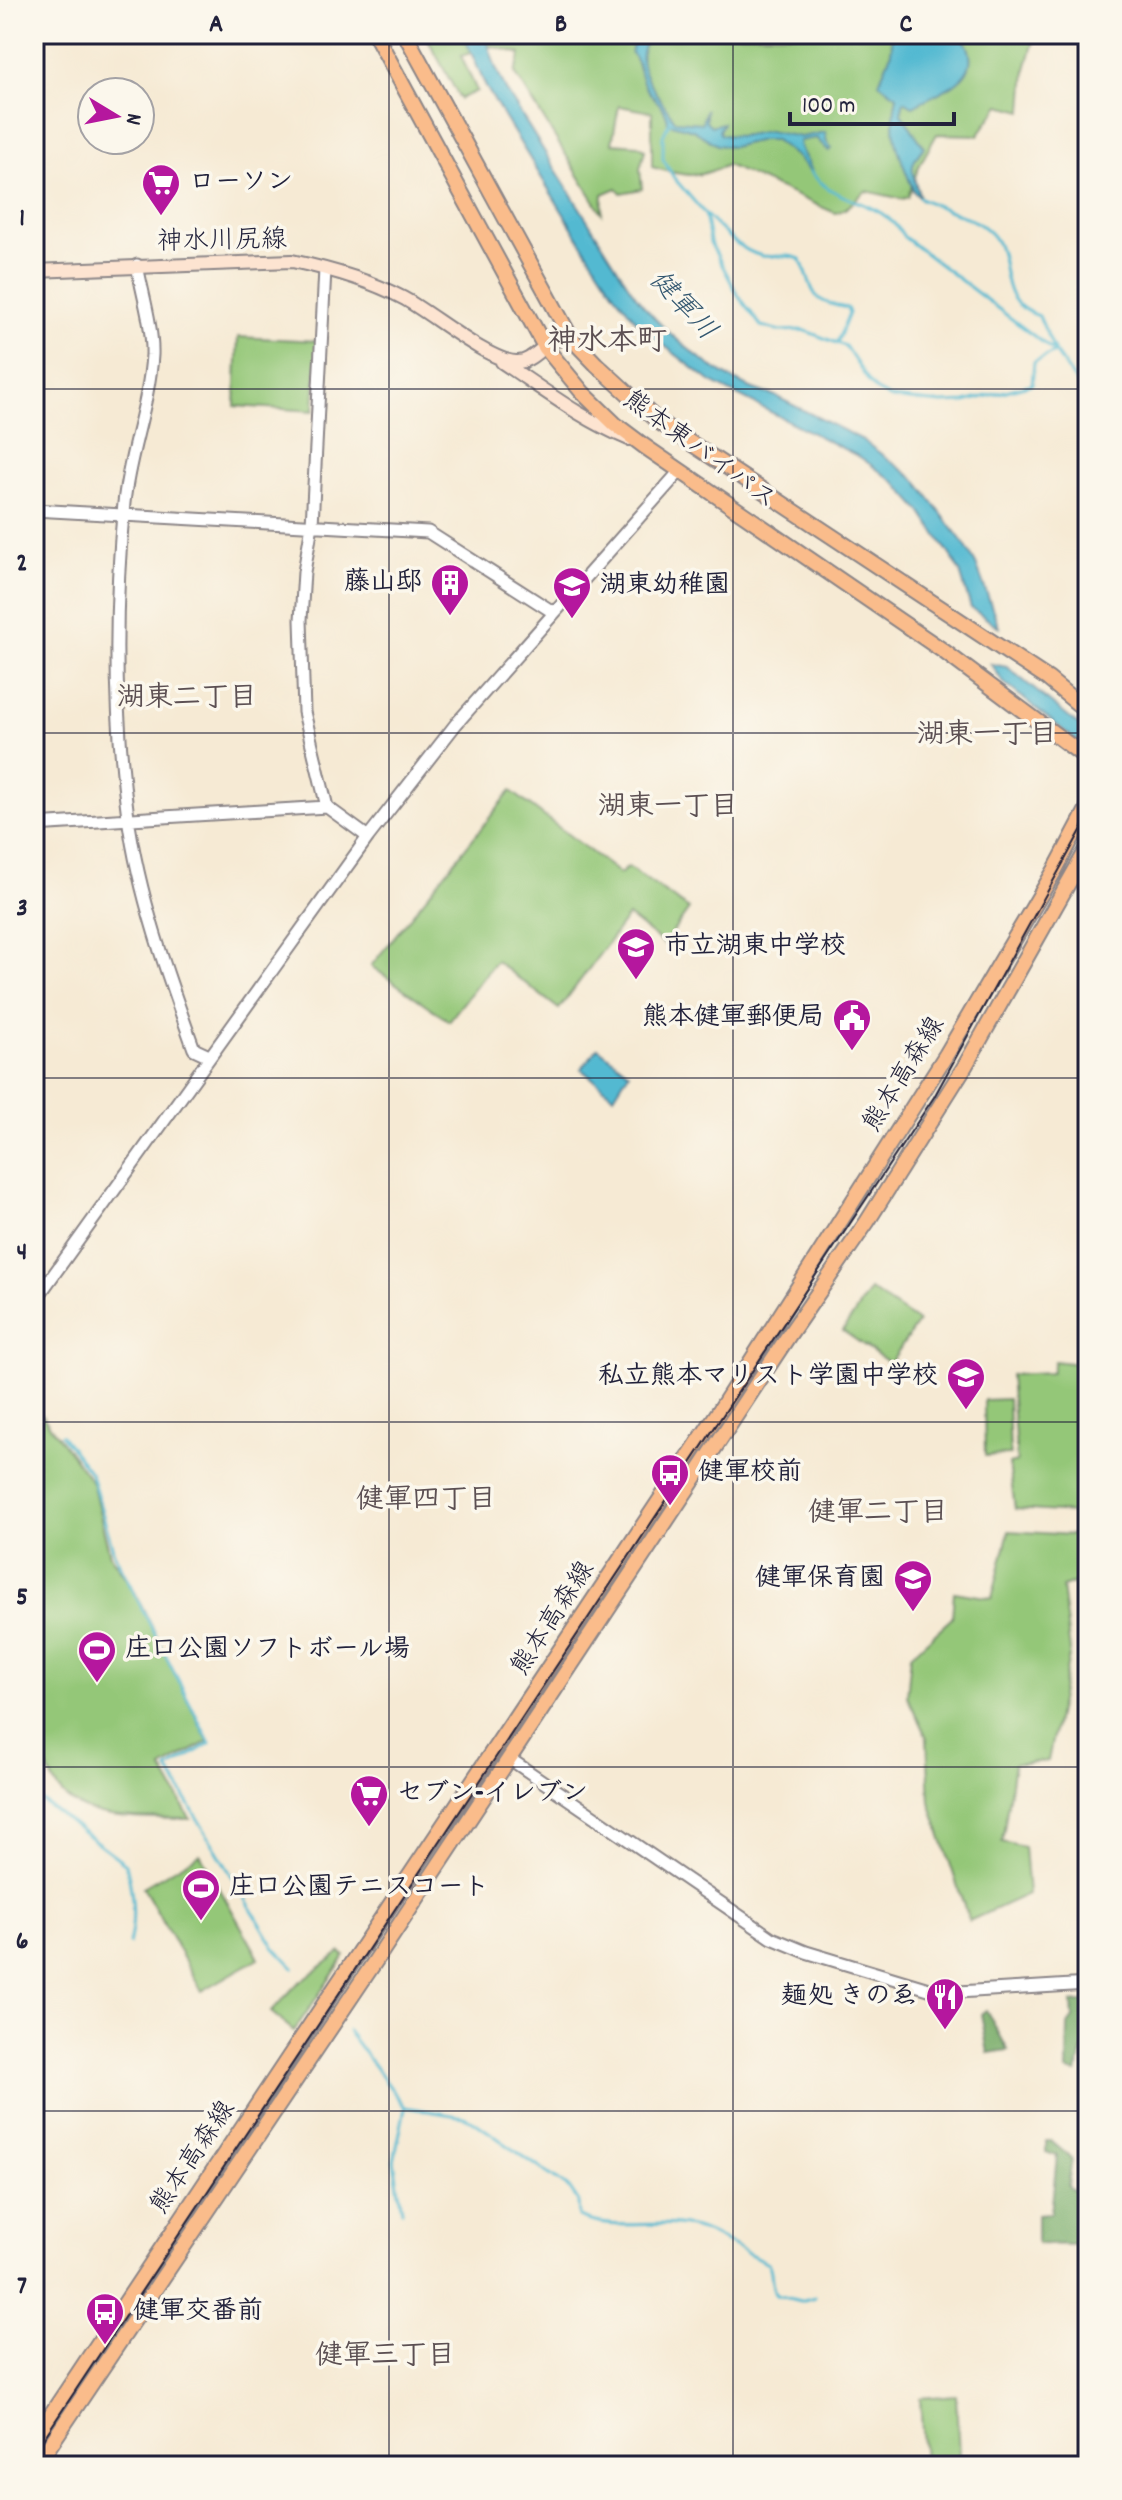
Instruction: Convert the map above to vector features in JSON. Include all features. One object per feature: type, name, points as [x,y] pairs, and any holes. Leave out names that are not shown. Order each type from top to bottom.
[{"type":"main road","name":"熊本東バイパス","points":[[375,34],[545,347],[583,393],[616,425],[644,446],[942,650],[1088,759]]},
{"type":"main road","name":"熊本東バイパス","points":[[405,34],[571,338],[622,390],[659,422],[1048,679],[1088,712]]},
{"type":"main road","name":"神水川尻線","points":[[34,271],[279,260],[365,281],[402,297],[490,353],[516,362],[525,361],[556,340],[571,338]]},
{"type":"main road","points":[[490,353],[604,429],[644,446]]},
{"type":"main road","name":"熊本高森線","points":[[34,2440],[722,1407],[946,1055],[1088,808]]},
{"type":"main road","name":"熊本高森線","points":[[36,2466],[510,1759],[781,1346],[867,1222],[965,1066],[1088,848]]},
{"type":"street","points":[[137,265],[152,351],[124,515],[118,617],[117,718],[128,820],[146,901],[194,1049],[209,1056]]},
{"type":"street","points":[[325,269],[312,525],[304,572],[301,620],[304,712],[327,807]]},
{"type":"street","points":[[34,1302],[368,837],[456,724],[680,471]]},
{"type":"street","points":[[34,510],[428,532],[553,612]]},
{"type":"street","points":[[34,825],[327,807],[368,837]]},
{"type":"street","points":[[510,1759],[772,1938],[806,1952],[942,1993],[1088,1984]]},
{"type":"green space","points":[[425,34],[1036,34],[1026,69],[1023,111],[1000,105],[978,135],[937,134],[919,166],[908,197],[902,199],[866,191],[848,207],[835,213],[727,165],[697,175],[652,167],[652,112],[619,106],[612,143],[638,145],[645,150],[640,169],[642,189],[621,193],[617,188],[603,194],[602,213],[515,73],[521,54],[493,46],[461,56],[477,91],[460,99]]},
{"type":"green space","points":[[238,337],[318,341],[314,411],[235,406]]},
{"type":"green space","points":[[511,791],[620,874],[628,867],[689,909],[664,944],[628,916],[559,1009],[496,961],[449,1021],[371,966]]},
{"type":"green space","points":[[870,1290],[918,1322],[890,1363],[843,1331]]},
{"type":"green space","points":[[1054,1361],[1088,1365],[1088,1514],[1015,1509],[1009,1464],[1017,1462],[1010,1375],[1051,1373]]},
{"type":"green space","points":[[1008,1399],[1010,1455],[985,1456],[984,1400]]},
{"type":"green space","points":[[34,1405],[92,1482],[110,1555],[135,1592],[208,1741],[162,1768],[190,1819],[120,1817],[86,1809],[71,1802],[59,1790],[48,1769],[34,1726]]},
{"type":"green space","points":[[1009,1531],[1088,1536],[1088,1579],[1062,1587],[1070,1651],[1048,1761],[1014,1764],[1002,1842],[1024,1847],[1028,1894],[969,1921],[930,1802],[927,1738],[907,1696],[911,1655],[952,1618],[954,1592],[992,1598]]},
{"type":"green space","name":"庄口公園テニスコート","points":[[200,1854],[259,1958],[202,1991],[143,1887]]},
{"type":"green space","points":[[341,1952],[345,1956],[294,2031],[271,2012],[297,1984]]},
{"type":"green space","points":[[1072,2002],[1088,2002],[1088,2032],[1077,2073],[1067,2071]]},
{"type":"green space","points":[[986,2010],[1008,2050],[988,2053],[981,2014]]},
{"type":"green space","points":[[1046,2141],[1051,2141],[1072,2159],[1068,2186],[1072,2190],[1088,2192],[1088,2254],[1077,2245],[1037,2244],[1037,2214],[1051,2213],[1057,2156],[1046,2152]]},
{"type":"green space","points":[[956,2395],[959,2456],[924,2462],[920,2398]]},
{"type":"water","points":[[463,34],[485,34],[507,92],[627,283],[654,318],[691,351],[733,379],[773,395],[861,439],[916,480],[976,564],[999,627],[971,608],[960,572],[952,558],[920,510],[896,483],[860,457],[711,382],[643,329],[615,294],[581,242],[500,110],[486,87]]},
{"type":"water","points":[[633,34],[653,34],[644,45],[641,56],[643,67],[647,79],[675,121],[702,123],[706,109],[706,121],[711,126],[723,123],[719,131],[721,135],[740,136],[768,131],[801,137],[825,132],[827,143],[832,148],[829,151],[816,138],[799,141],[812,174],[775,140],[732,147],[717,145],[693,130],[668,123],[662,106],[644,84],[631,53]]},
{"type":"water","points":[[891,34],[954,34],[962,36],[969,50],[970,63],[958,81],[913,106],[904,101],[901,113],[924,147],[913,166],[920,198],[914,192],[897,145],[894,122],[897,96],[879,83],[891,54]]},
{"type":"water","points":[[991,664],[1007,667],[1088,733],[1083,746],[1003,682]]},
{"type":"water","points":[[598,1048],[629,1072],[614,1096],[581,1069]]},
{"type":"waterway","points":[[670,121],[663,136],[663,159],[674,178],[705,214],[710,242],[738,295],[761,326],[780,331],[803,330],[845,346],[869,382],[890,398],[942,403],[965,402],[1032,384],[1034,362],[1055,352]]},
{"type":"waterway","points":[[810,171],[833,191],[883,214],[904,237],[1055,352]]},
{"type":"waterway","points":[[919,197],[966,217],[991,234],[1002,255],[1009,290],[1015,301],[1039,316],[1055,352],[1088,399]]},
{"type":"waterway","points":[[705,214],[746,250],[762,256],[800,259],[814,293],[825,302],[847,308],[849,313],[837,343]]},
{"type":"waterway","points":[[61,1435],[91,1474],[114,1553],[210,1743],[168,1769],[275,1948],[294,1968]]},
{"type":"waterway","points":[[34,1795],[126,1864],[132,1904],[129,1943]]},
{"type":"waterway","points":[[348,2031],[405,2107],[473,2121],[570,2189],[578,2201],[579,2217],[608,2224],[666,2224],[695,2228],[768,2263],[776,2295],[800,2301],[815,2297]]},
{"type":"waterway","points":[[402,2210],[394,2161],[405,2108]]},
{"type":"tram line","points":[[34,2453],[934,1097],[1088,818]]},
{"type":"place","name":"ローソン","points":[[161,217]]},
{"type":"place","name":"藤山邸","points":[[450,617]]},
{"type":"place","name":"湖東幼稚園","points":[[572,620]]},
{"type":"place","name":"市立湖東中学校","points":[[636,981]]},
{"type":"place","name":"熊本健軍郵便局","points":[[852,1052]]},
{"type":"place","name":"私立熊本マリスト学園中学校","points":[[966,1411]]},
{"type":"place","name":"健軍校前","points":[[670,1507]]},
{"type":"place","name":"健軍保育園","points":[[913,1613]]},
{"type":"place","name":"庄口公園ソフトボール場","points":[[97,1684]]},
{"type":"place","name":"セブン-イレブン","points":[[369,1828]]},
{"type":"place","name":"庄口公園テニスコート","points":[[201,1922]]},
{"type":"place","name":"麺処 きのゑ","points":[[945,2031]]},
{"type":"place","name":"健軍交番前","points":[[105,2346]]},
{"type":"district","name":"神水本町","points":[[607,343]]},
{"type":"district","name":"湖東二丁目","points":[[187,700]]},
{"type":"district","name":"湖東一丁目","points":[[987,737]]},
{"type":"district","name":"湖東一丁目","points":[[668,809]]},
{"type":"district","name":"健軍四丁目","points":[[426,1502]]},
{"type":"district","name":"健軍二丁目","points":[[878,1515]]},
{"type":"district","name":"健軍三丁目","points":[[385,2358]]},
{"type":"water label","name":"健軍川","points":[[681,307]]}]
